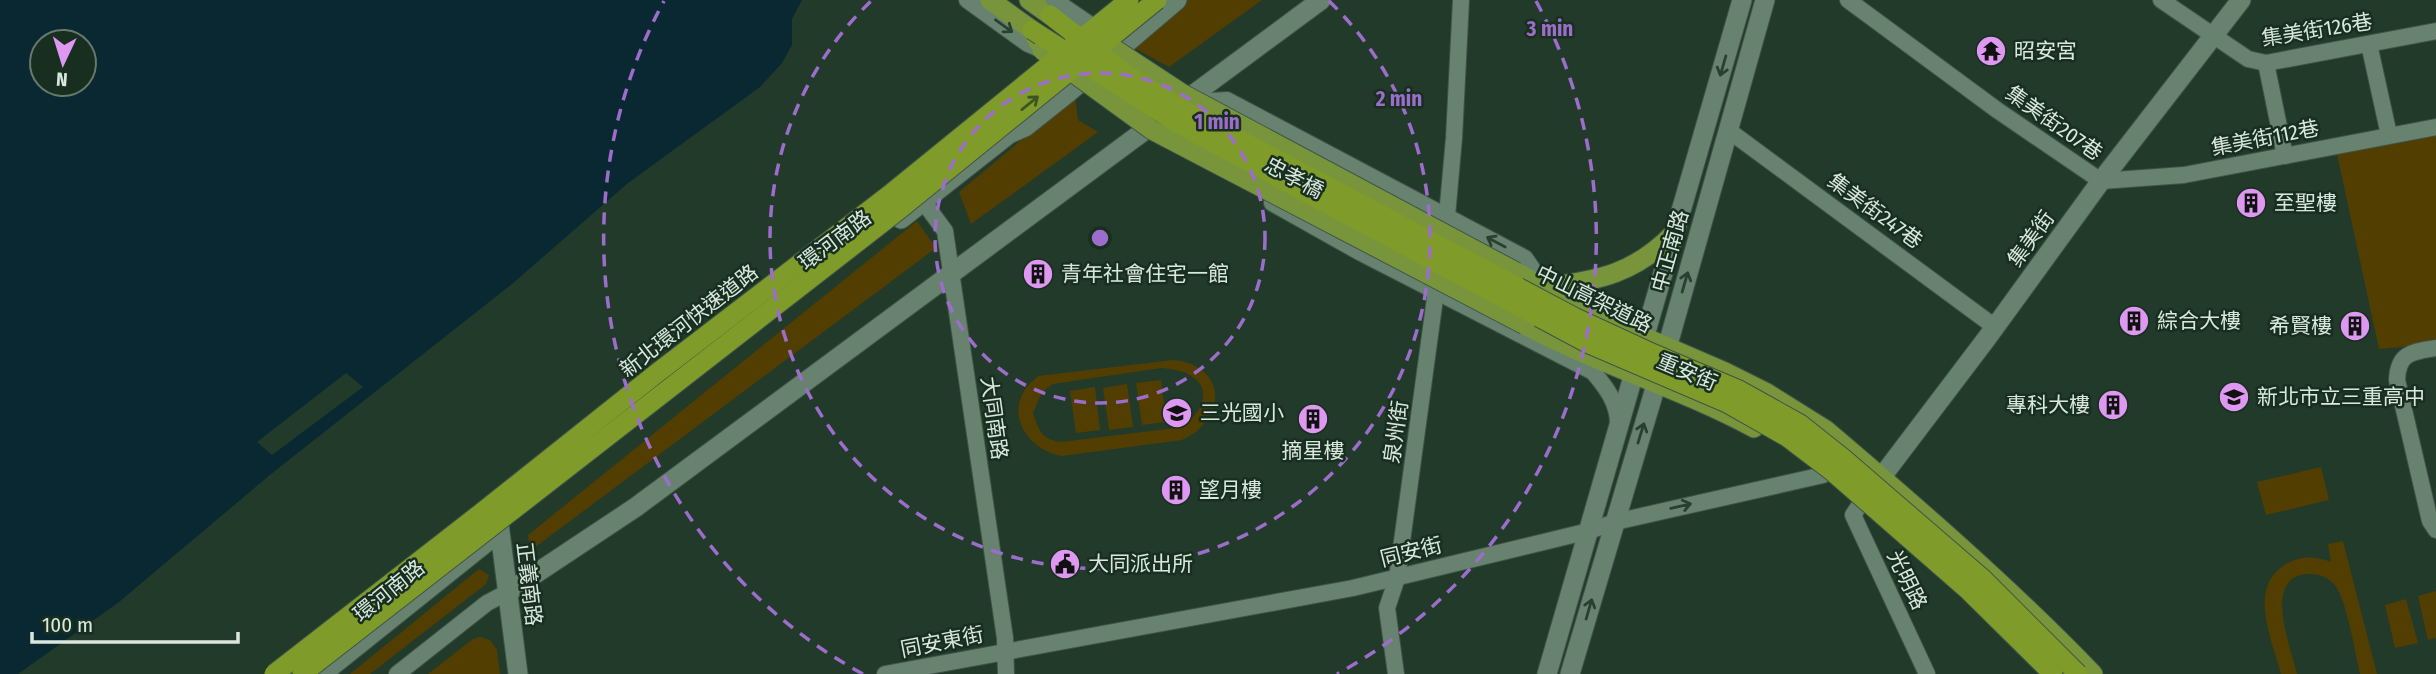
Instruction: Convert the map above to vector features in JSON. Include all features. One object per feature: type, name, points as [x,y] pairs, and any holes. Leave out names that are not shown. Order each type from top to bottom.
[{"type":"highway","name":"新北環河快速道路","points":[[274,674],[657,373],[889,195],[1129,0]]},
{"type":"highway","name":"新北環河快速道路","points":[[302,674],[900,209],[1157,0]]},
{"type":"highway","name":"中山高架道路","points":[[1052,8],[1130,77],[1191,114],[1574,317],[1739,390],[1800,424],[1983,579],[2078,674]]},
{"type":"highway","name":"中山高架道路","points":[[1032,30],[1180,125],[1587,343],[1727,403],[1787,437],[1833,471],[1967,589],[2053,674]]},
{"type":"main road","name":"忠孝橋","points":[[990,0],[1032,30],[1042,50],[1152,130],[1595,365]]},
{"type":"main road","name":"忠孝橋","points":[[1029,0],[1052,8],[1183,94],[1545,287]]},
{"type":"main road","points":[[1545,287],[1596,280],[1619,272],[1657,250],[1675,232]]},
{"type":"main road","name":"重安街","points":[[1545,287],[1644,339],[1725,372],[1802,414],[1881,477],[2021,601],[2093,674]]},
{"type":"main road","name":"重安街","points":[[1595,365],[1634,374],[1656,383],[1775,440],[1823,475],[1859,506],[1974,609],[2039,674]]},
{"type":"street","points":[[967,0],[1028,44],[1042,50]]},
{"type":"street","points":[[267,674],[907,180],[1026,83],[1119,0]]},
{"type":"street","name":"環河南路","points":[[322,674],[705,366],[924,202],[1009,134],[1024,127],[1177,0]]},
{"type":"street","points":[[397,674],[487,603],[508,592],[636,507],[1321,0]]},
{"type":"street","points":[[1447,216],[1461,0]]},
{"type":"street","name":"中正南路","points":[[1547,674],[1742,0]]},
{"type":"street","name":"中正南路","points":[[1570,674],[1667,348],[1765,0]]},
{"type":"street","name":"集美街207巷","points":[[1848,0],[1997,110],[2101,181]]},
{"type":"street","name":"集美街126巷","points":[[2161,0],[2248,59],[2266,63],[2436,32]]},
{"type":"street","name":"集美街","points":[[1859,506],[1995,327],[2101,181],[2241,0]]},
{"type":"street","name":"重安街","points":[[1072,41],[1101,64],[1118,91],[1160,119],[1536,314],[1595,365],[1614,402],[1618,417],[1617,430]]},
{"type":"street","points":[[2369,44],[2389,135]]},
{"type":"street","points":[[2266,63],[2285,156]]},
{"type":"street","name":"重安街","points":[[1101,64],[1129,72],[1180,104],[1563,308],[1600,318]]},
{"type":"street","name":"重安街","points":[[1180,104],[1227,100],[1525,258],[1545,287]]},
{"type":"street","name":"重安街","points":[[1160,119],[1165,144],[1361,253],[1595,365]]},
{"type":"street","name":"集美街112巷","points":[[2101,181],[2184,175],[2436,127]]},
{"type":"street","points":[[1249,190],[1281,130]]},
{"type":"street","name":"集美街247巷","points":[[1728,130],[1995,327]]},
{"type":"street","name":"大同南路","points":[[907,180],[945,231],[1005,638],[1006,674]]},
{"type":"street","name":"泉州街","points":[[1396,674],[1387,608],[1397,578],[1436,291]]},
{"type":"street","points":[[2436,348],[2402,358],[2397,369],[2397,380],[2430,521],[2436,530]]},
{"type":"street","name":"同安街","points":[[1005,652],[1353,588],[1589,531],[1615,522],[1823,475]]},
{"type":"street","name":"正義南路","points":[[495,499],[518,674]]},
{"type":"street","name":"光明路","points":[[1859,506],[1853,515],[1927,674]]},
{"type":"street","name":"同安東街","points":[[886,674],[1005,652]]},
{"type":"shaded area","points":[[1186,0],[1262,0],[1169,67],[1127,44]]},
{"type":"shaded area","points":[[1075,95],[1078,120],[1098,132],[971,224],[959,192]]},
{"type":"shaded area","points":[[2436,136],[2436,344],[2379,349],[2337,154]]},
{"type":"shaded area","points":[[917,221],[936,248],[530,551],[528,535]]},
{"type":"shaded area","points":[[1173,360],[1187,363],[1207,375],[1215,393],[1214,404],[1210,416],[1201,427],[1182,440],[1062,456],[1051,453],[1031,440],[1020,421],[1020,399],[1038,376]],"holes":[[[1161,368],[1188,374],[1202,387],[1201,405],[1183,427],[1061,442],[1049,439],[1037,425],[1033,413],[1042,392],[1053,384]]]},
{"type":"shaded area","points":[[1161,380],[1166,422],[1142,425],[1136,383]]},
{"type":"shaded area","points":[[1127,384],[1133,427],[1109,430],[1103,388]]},
{"type":"shaded area","points":[[1095,387],[1100,430],[1076,433],[1070,391]]},
{"type":"shaded area","points":[[2321,467],[2329,500],[2266,515],[2257,482]]},
{"type":"shaded area","points":[[2343,541],[2377,674],[2360,674],[2342,598],[2327,578],[2311,574],[2296,577],[2286,585],[2283,614],[2297,674],[2281,674],[2265,614],[2268,585],[2275,573],[2294,560],[2310,558],[2331,562],[2328,544]]},
{"type":"shaded area","points":[[479,569],[489,575],[486,584],[370,674],[350,674]]},
{"type":"shaded area","points":[[2436,591],[2436,638],[2428,640],[2418,596]]},
{"type":"shaded area","points":[[2406,599],[2418,643],[2395,648],[2385,605]]},
{"type":"shaded area","points":[[480,637],[490,640],[497,650],[500,674],[428,674],[473,639]]},
{"type":"water","points":[[0,0],[802,0],[792,19],[792,45],[782,63],[760,87],[628,183],[512,284],[271,474],[119,602],[18,674],[0,674]]},
{"type":"pier","points":[[346,373],[363,387],[272,455],[257,442]]},
{"type":"place","name":"昭安宮","points":[[1991,51]]},
{"type":"place","name":"至聖樓","points":[[2251,203]]},
{"type":"place","name":"青年社會住宅一館","points":[[1038,274]]},
{"type":"place","name":"綜合大樓","points":[[2134,321]]},
{"type":"place","name":"希賢樓","points":[[2355,326]]},
{"type":"place","name":"新北市立三重高中","points":[[2234,397]]},
{"type":"place","name":"專科大樓","points":[[2113,405]]},
{"type":"place","name":"三光國小","points":[[1177,413]]},
{"type":"place","name":"摘星樓","points":[[1313,419]]},
{"type":"place","name":"望月樓","points":[[1176,490]]},
{"type":"place","name":"大同派出所","points":[[1065,564]]}]
